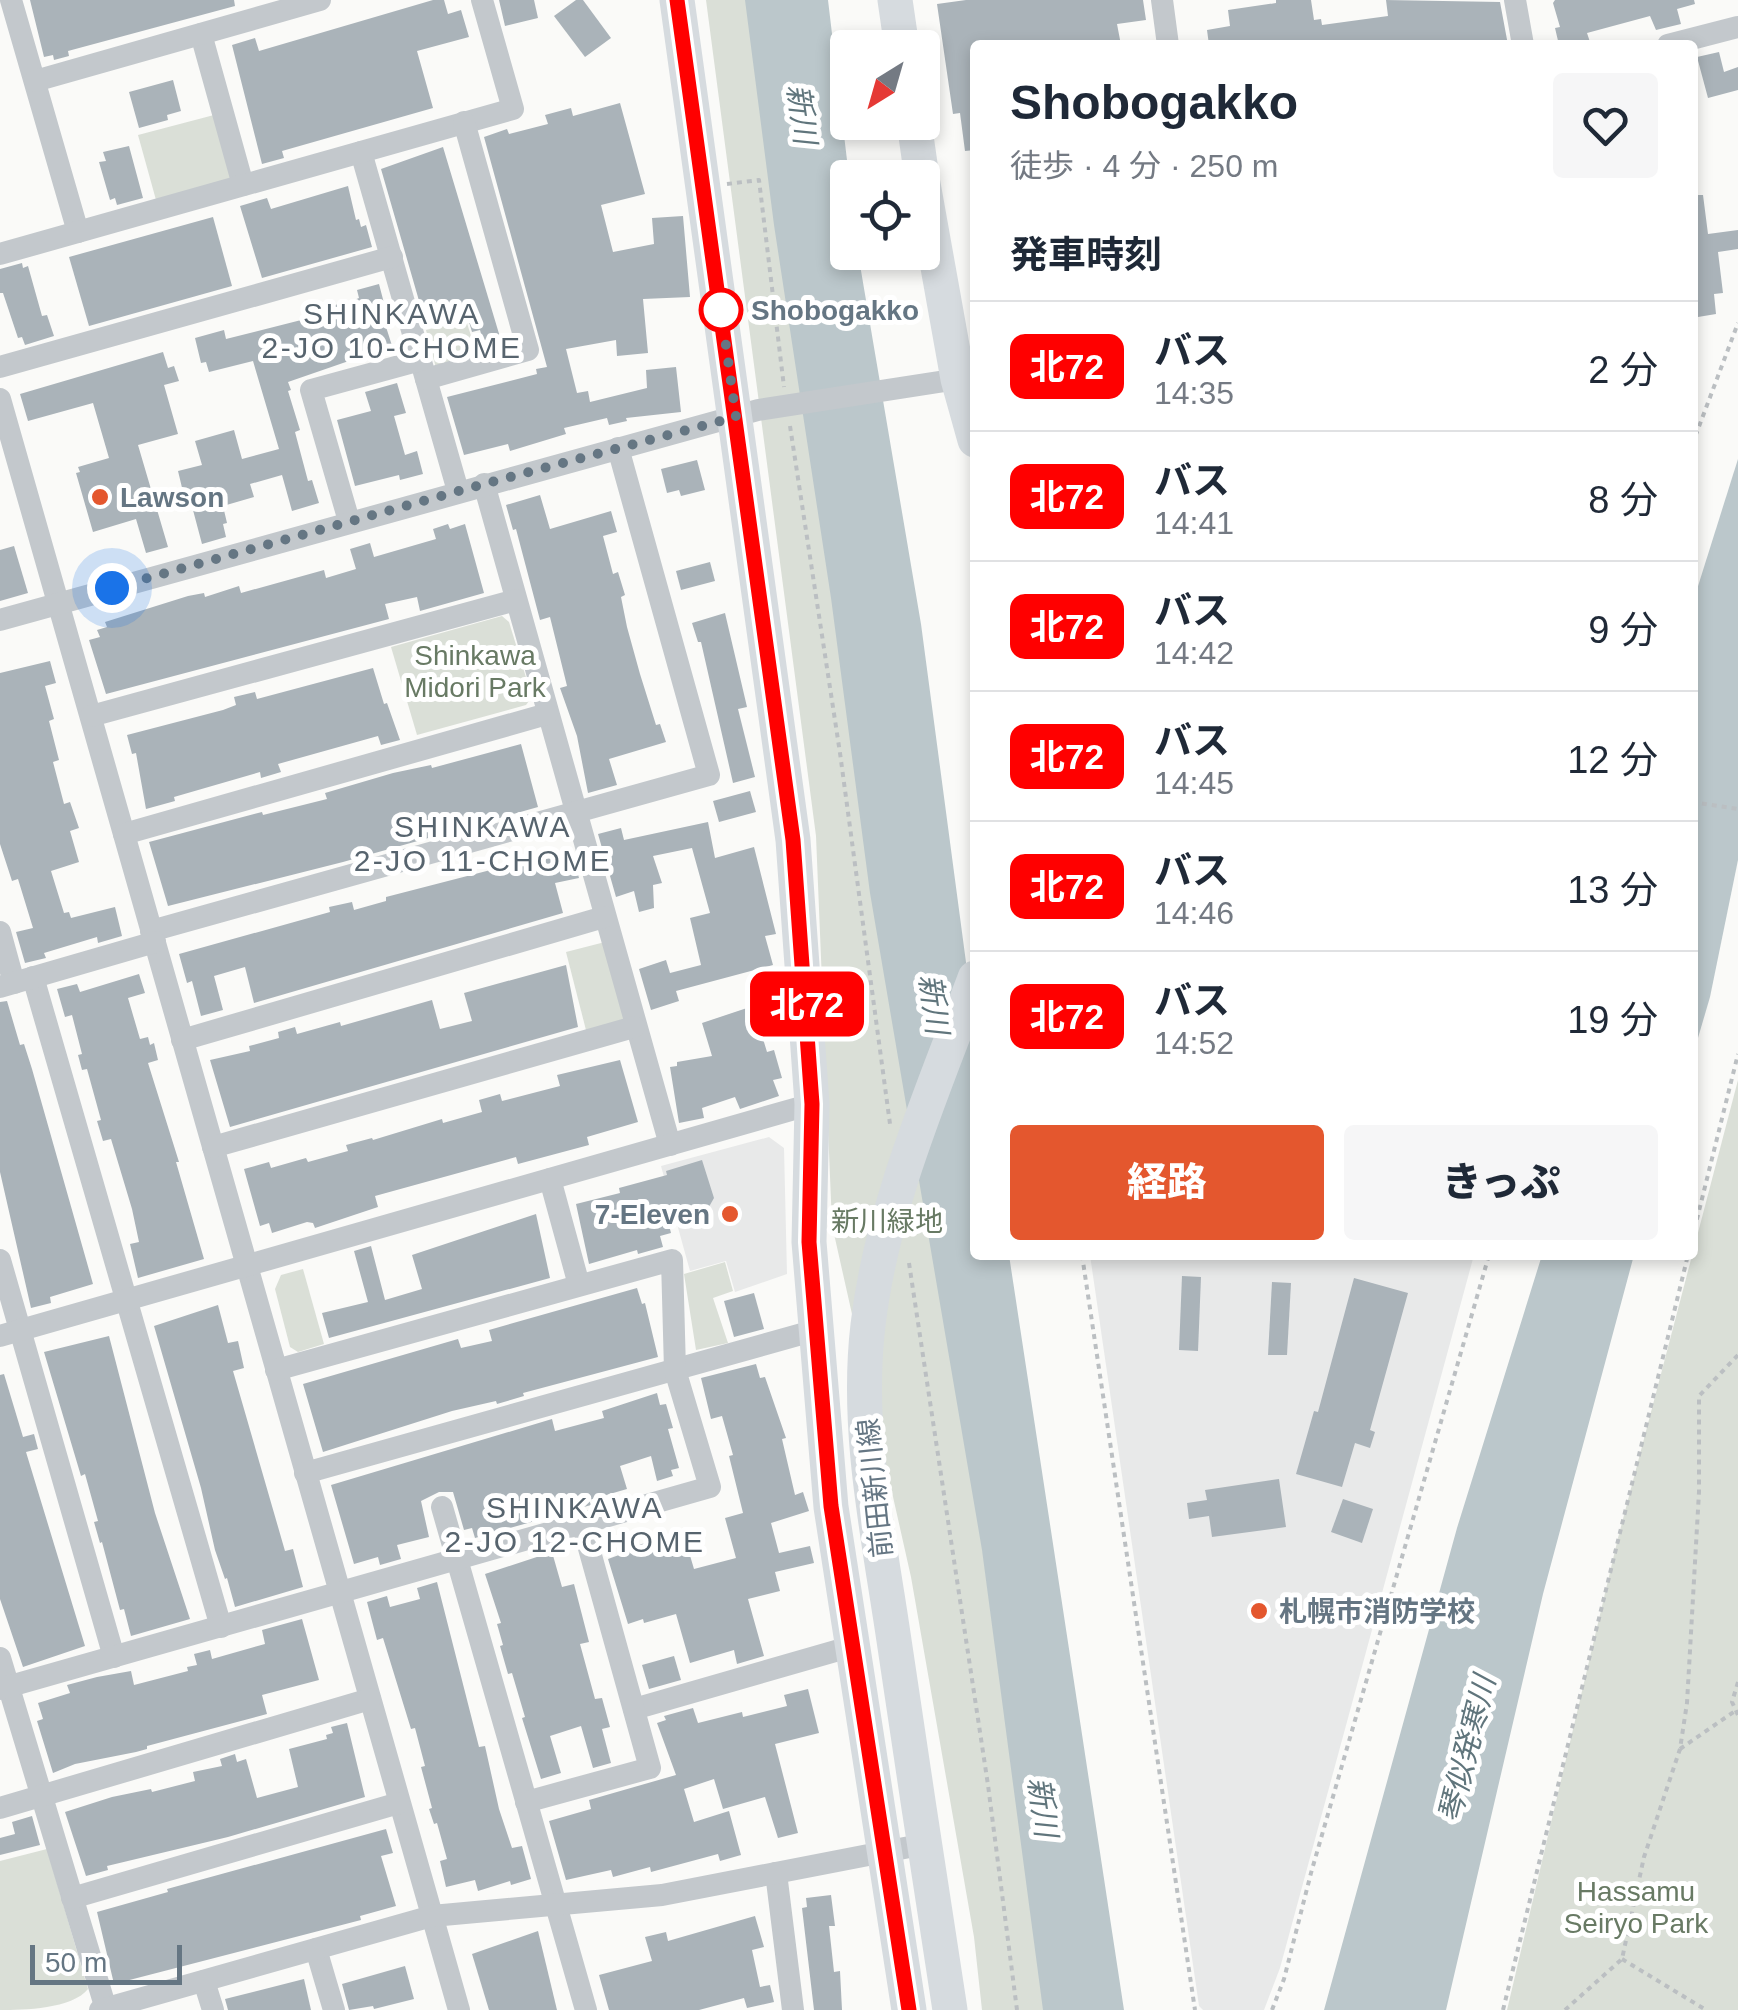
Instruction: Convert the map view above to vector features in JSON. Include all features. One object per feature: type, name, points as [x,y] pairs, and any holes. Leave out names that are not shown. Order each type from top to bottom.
[{"type":"main road","name":"前田新川線","points":[[677,0],[763,409],[812,1104],[809,1242],[831,1506],[909,2010]]},
{"type":"main road","points":[[895,0],[899,30]]},
{"type":"main road","points":[[939,270],[970,422]]},
{"type":"main road","name":"前田新川線","points":[[950,2010],[868,1455],[864,1370],[874,1287],[901,1179],[970,992]]},
{"type":"street","points":[[11,0],[78,232]]},
{"type":"street","points":[[34,82],[320,0]]},
{"type":"street","points":[[0,254],[513,109],[482,0]]},
{"type":"street","points":[[1516,0],[1522,40]]},
{"type":"street","points":[[1165,1],[1168,40]]},
{"type":"street","points":[[1687,40],[1738,27]]},
{"type":"street","points":[[201,34],[244,185]]},
{"type":"street","points":[[349,522],[311,390],[528,350],[464,122]]},
{"type":"street","points":[[361,152],[458,491]]},
{"type":"street","points":[[0,367],[392,257]]},
{"type":"street","points":[[0,620],[763,409],[958,378]]},
{"type":"street","points":[[0,399],[458,2010]]},
{"type":"street","points":[[16,982],[153,936],[710,775],[618,448]]},
{"type":"street","points":[[484,484],[670,1145]]},
{"type":"street","points":[[90,716],[516,600]]},
{"type":"street","points":[[124,834],[547,714]]},
{"type":"street","points":[[182,1040],[604,918]]},
{"type":"street","points":[[0,932],[127,1300],[221,1627]]},
{"type":"street","points":[[212,1148],[634,1027]]},
{"type":"street","points":[[10,1333],[812,1104]]},
{"type":"street","points":[[550,1179],[579,1285]]},
{"type":"street","points":[[0,1260],[10,1333],[114,1657]]},
{"type":"street","points":[[4,1688],[710,1487],[675,1370],[672,1260],[276,1370]]},
{"type":"street","points":[[305,1473],[816,1330]]},
{"type":"street","points":[[442,1507],[586,2010]]},
{"type":"street","points":[[526,1802],[650,1768],[582,1523]]},
{"type":"street","points":[[634,1709],[853,1646]]},
{"type":"street","points":[[0,1658],[4,1688],[42,1796],[103,2009],[432,1916],[662,1895],[924,1844]]},
{"type":"street","points":[[0,1808],[370,1700]]},
{"type":"street","points":[[72,1898],[400,1803]]},
{"type":"street","points":[[776,1873],[793,2010]]},
{"type":"street","points":[[316,1949],[334,2010]]},
{"type":"street","points":[[204,1981],[213,2010]]},
{"type":"path","points":[[727,184],[759,180],[772,307],[763,409]]},
{"type":"path","points":[[1698,429],[1738,323]]},
{"type":"path","points":[[790,424],[891,1128]]},
{"type":"path","points":[[1698,803],[1738,809]]},
{"type":"path","points":[[1698,1215],[1738,1054]]},
{"type":"path","points":[[907,1246],[986,1765],[1017,2010]]},
{"type":"path","points":[[1083,1260],[1195,2010]]},
{"type":"path","points":[[1272,2010],[1488,1260]]},
{"type":"path","points":[[1502,2010],[1687,1260]]},
{"type":"path","points":[[1564,2010],[1622,1959],[1644,1856],[1680,1749],[1687,1703],[1700,1492],[1699,1396],[1738,1354]]},
{"type":"path","points":[[1680,1749],[1737,1713],[1732,1702],[1738,1682]]},
{"type":"path","points":[[1622,1959],[1706,2010]]},
{"type":"shaded area","name":"7-Eleven","points":[[769,1137],[784,1148],[787,1274],[735,1292],[726,1261],[690,1271],[661,1166]]},
{"type":"shaded area","name":"札幌市消防学校","points":[[1091,1260],[1473,1260],[1280,1968],[1264,2010],[1203,2010],[1199,2006]]},
{"type":"green space","name":"新川緑地","points":[[706,0],[776,0],[1044,2010],[982,2010],[974,1937],[911,1577],[832,1225],[816,836]]},
{"type":"green space","points":[[214,115],[231,179],[156,200],[138,135]]},
{"type":"green space","points":[[466,320],[478,358],[436,368],[426,330]]},
{"type":"green space","name":"Shinkawa Midori Park","points":[[502,616],[509,622],[532,697],[526,705],[417,735],[391,647]]},
{"type":"green space","points":[[605,942],[628,1024],[587,1034],[566,952]]},
{"type":"green space","name":"Hassamu Seiryo Park","points":[[1738,1080],[1738,2010],[1507,2010],[1618,1538],[1691,1260],[1698,1260],[1698,1233]]},
{"type":"green space","points":[[725,1262],[733,1291],[713,1298],[728,1343],[696,1350],[684,1274]]},
{"type":"green space","points":[[303,1269],[324,1344],[298,1352],[290,1347],[275,1289],[281,1275]]},
{"type":"green space","points":[[47,1849],[88,1989],[81,1996],[59,2004],[0,2010],[0,1861]]},
{"type":"water","name":"新川","points":[[745,0],[828,0],[832,30],[830,140],[845,140],[847,160],[830,160],[830,270],[861,270],[921,624],[970,992],[970,1260],[1010,1260],[1124,2010],[1043,2010],[982,1550],[870,893],[831,598],[774,225]]},
{"type":"water","points":[[1738,459],[1738,860],[1698,1038],[1698,586]]},
{"type":"water","name":"琴似発寒川","points":[[1540,1260],[1633,1260],[1543,1594],[1446,2010],[1324,2010],[1457,1528]]},
{"type":"building","points":[[30,0],[234,0],[235,6],[68,51],[69,56],[54,60],[53,55],[44,57]]},
{"type":"building","points":[[444,0],[448,14],[461,10],[469,37],[417,51],[433,108],[282,151],[284,158],[262,164],[232,45],[255,38],[259,51]]},
{"type":"building","points":[[499,0],[534,0],[538,18],[505,26]]},
{"type":"building","points":[[576,0],[583,0],[611,38],[585,57],[554,16]]},
{"type":"building","points":[[966,0],[1143,0],[1146,20],[1117,24],[1120,40],[970,40],[970,150],[965,151],[960,113],[953,114],[937,4]]},
{"type":"building","points":[[1311,0],[1314,20],[1321,19],[1322,25],[1388,16],[1386,0],[1500,2],[1507,40],[1208,40],[1207,30],[1230,26],[1228,10]]},
{"type":"building","points":[[1694,0],[1695,4],[1677,9],[1681,24],[1656,30],[1650,16],[1587,33],[1589,40],[1558,40],[1555,28],[1560,27],[1553,3]]},
{"type":"building","points":[[1719,52],[1724,72],[1738,67],[1738,90],[1708,98],[1698,57]]},
{"type":"building","points":[[173,80],[181,111],[167,115],[168,120],[139,128],[129,92]]},
{"type":"building","points":[[620,103],[645,194],[601,205],[613,252],[654,244],[652,218],[683,216],[690,297],[643,299],[648,353],[617,356],[616,340],[566,349],[577,393],[588,391],[590,402],[647,388],[646,370],[676,367],[681,412],[626,418],[627,421],[609,425],[607,418],[564,428],[566,434],[510,451],[508,444],[464,455],[447,397],[537,374],[536,369],[547,367],[484,137],[507,129],[509,134],[548,124],[545,115],[571,108],[573,116]]},
{"type":"building","points":[[129,146],[143,198],[117,205],[115,198],[110,200],[99,162],[106,161],[103,152]]},
{"type":"building","points":[[443,147],[500,337],[483,341],[480,330],[472,332],[467,315],[426,325],[381,169]]},
{"type":"building","points":[[348,186],[356,220],[359,219],[361,227],[366,225],[372,247],[262,278],[240,206],[267,198],[271,209]]},
{"type":"building","points":[[1698,195],[1703,195],[1708,234],[1738,230],[1738,249],[1718,252],[1723,293],[1714,294],[1716,314],[1698,317]]},
{"type":"building","points":[[213,217],[232,286],[89,326],[69,257]]},
{"type":"building","points":[[22,263],[23,268],[28,266],[42,316],[47,315],[54,336],[25,345],[22,337],[18,338],[0,293],[0,269]]},
{"type":"building","points":[[379,284],[385,307],[380,308],[394,352],[371,358],[369,354],[288,382],[300,430],[295,432],[308,481],[312,480],[319,503],[292,511],[282,475],[250,484],[254,497],[223,506],[226,537],[202,544],[178,471],[202,465],[195,441],[234,430],[242,459],[279,449],[253,361],[209,372],[206,362],[201,363],[195,338],[224,330],[226,339],[317,316],[316,310],[359,298],[357,290]]},
{"type":"building","points":[[163,352],[168,368],[174,366],[179,381],[164,385],[178,434],[138,445],[168,547],[146,553],[136,519],[93,532],[76,473],[80,472],[78,467],[109,458],[93,403],[28,421],[20,394]]},
{"type":"building","points":[[397,383],[406,413],[394,416],[405,455],[417,451],[423,474],[400,480],[399,475],[355,486],[337,420],[371,411],[365,392]]},
{"type":"building","points":[[697,460],[705,490],[681,496],[679,490],[667,493],[661,469]]},
{"type":"building","points":[[540,495],[550,529],[611,511],[617,532],[603,536],[613,574],[618,572],[625,595],[621,597],[640,674],[656,725],[660,724],[666,742],[609,759],[617,785],[588,793],[577,736],[560,688],[567,686],[550,617],[540,620],[506,505]]},
{"type":"building","points":[[448,524],[450,529],[465,524],[484,593],[420,611],[417,597],[385,604],[389,619],[106,694],[89,640],[100,637],[97,630],[107,627],[105,622],[188,596],[204,593],[205,597],[239,586],[241,593],[324,570],[326,578],[356,569],[350,549],[370,543],[374,557],[436,539],[433,529]]},
{"type":"building","points":[[14,546],[28,593],[0,601],[0,550]]},
{"type":"building","points":[[710,562],[715,581],[681,590],[676,571]]},
{"type":"building","points":[[725,613],[747,707],[738,709],[755,777],[733,783],[701,642],[692,623]]},
{"type":"building","points":[[50,661],[56,683],[45,686],[59,760],[53,762],[64,804],[70,802],[79,828],[70,831],[79,862],[51,871],[64,913],[69,912],[71,918],[115,907],[122,936],[98,943],[97,937],[25,963],[16,932],[33,928],[18,879],[12,881],[0,844],[0,673]]},
{"type":"building","points":[[373,668],[400,740],[381,745],[378,736],[278,764],[281,772],[261,778],[260,772],[146,809],[136,753],[132,754],[127,735],[223,710],[236,705],[234,697],[255,692],[257,699]]},
{"type":"building","points":[[521,744],[538,807],[168,906],[149,842],[327,799],[325,793],[393,773],[431,765],[432,768]]},
{"type":"building","points":[[750,791],[756,812],[719,822],[713,801]]},
{"type":"building","points":[[708,822],[715,858],[754,847],[776,934],[765,936],[773,965],[676,991],[679,1001],[651,1010],[639,969],[666,960],[670,973],[701,965],[690,918],[710,913],[692,848],[653,856],[662,883],[653,885],[654,908],[639,912],[634,891],[616,897],[598,834],[621,828],[624,840]]},
{"type":"building","points":[[572,853],[579,878],[555,883],[563,913],[254,1003],[245,967],[214,976],[223,1010],[201,1016],[192,981],[187,983],[179,954],[330,912],[329,907],[352,902],[354,910],[386,901],[386,897],[506,866],[505,862],[526,857],[528,863]]},
{"type":"building","points":[[566,965],[578,1027],[230,1127],[210,1060],[250,1051],[249,1046],[279,1038],[278,1032],[295,1027],[297,1034],[340,1022],[341,1026],[432,1000],[440,1029],[472,1021],[464,993]]},
{"type":"building","points":[[139,974],[145,993],[128,998],[140,1039],[148,1037],[150,1045],[154,1043],[158,1060],[148,1063],[204,1259],[138,1278],[130,1244],[139,1242],[132,1209],[111,1139],[103,1141],[87,1069],[82,1070],[78,1055],[82,1054],[72,1015],[65,1017],[57,989],[77,984],[80,992]]},
{"type":"building","points":[[7,1001],[32,1069],[93,1284],[50,1297],[51,1303],[31,1308],[0,1172],[0,1002]]},
{"type":"building","points":[[753,1006],[767,1052],[774,1050],[782,1078],[773,1080],[779,1096],[740,1109],[735,1097],[702,1108],[704,1118],[679,1123],[670,1067],[677,1066],[677,1062],[712,1056],[702,1023]]},
{"type":"building","points":[[620,1060],[638,1122],[587,1137],[589,1145],[518,1164],[516,1157],[375,1196],[378,1207],[315,1228],[307,1222],[272,1233],[269,1223],[260,1226],[244,1169],[269,1162],[271,1168],[306,1158],[308,1162],[348,1151],[346,1145],[482,1112],[479,1100],[500,1094],[502,1101],[560,1086],[557,1075]]},
{"type":"building","points":[[702,1160],[714,1198],[706,1212],[668,1221],[671,1233],[660,1236],[663,1247],[589,1264],[576,1204],[620,1193],[619,1188],[667,1175],[666,1171]]},
{"type":"building","points":[[536,1214],[550,1278],[329,1338],[322,1313],[368,1302],[354,1251],[371,1246],[385,1300],[422,1289],[412,1255]]},
{"type":"building","points":[[1182,1276],[1201,1277],[1198,1351],[1179,1350]]},
{"type":"building","points":[[1354,1278],[1408,1293],[1370,1430],[1375,1432],[1370,1448],[1355,1443],[1342,1487],[1296,1474],[1314,1411],[1318,1412]]},
{"type":"building","points":[[1272,1282],[1291,1283],[1287,1355],[1268,1355]]},
{"type":"building","points":[[637,1288],[642,1304],[645,1303],[658,1357],[523,1393],[524,1396],[497,1404],[496,1401],[452,1411],[323,1452],[303,1384],[458,1339],[461,1348],[492,1341],[489,1330]]},
{"type":"building","points":[[754,1293],[764,1329],[734,1337],[724,1301]]},
{"type":"building","points":[[218,1305],[228,1343],[238,1341],[244,1368],[233,1371],[285,1551],[293,1549],[303,1587],[235,1607],[215,1550],[154,1326]]},
{"type":"building","points":[[109,1336],[155,1513],[190,1619],[131,1636],[94,1522],[98,1521],[85,1474],[81,1476],[44,1352]]},
{"type":"building","points":[[756,1364],[760,1378],[765,1377],[786,1438],[782,1439],[795,1495],[803,1492],[809,1511],[771,1523],[779,1553],[810,1546],[814,1563],[775,1572],[780,1591],[748,1599],[764,1656],[737,1664],[734,1650],[690,1663],[676,1614],[628,1624],[608,1559],[619,1555],[618,1551],[683,1532],[694,1569],[736,1558],[725,1518],[743,1513],[729,1456],[733,1455],[722,1416],[711,1419],[701,1378]]},
{"type":"building","points":[[4,1374],[23,1437],[34,1434],[38,1449],[26,1452],[85,1646],[23,1667],[0,1599],[0,1375]]},
{"type":"building","points":[[657,1393],[660,1405],[666,1404],[673,1428],[668,1429],[679,1468],[671,1470],[673,1476],[657,1481],[651,1456],[620,1466],[627,1489],[589,1500],[591,1505],[475,1538],[472,1528],[464,1530],[453,1492],[439,1492],[421,1501],[429,1537],[397,1545],[401,1559],[380,1565],[378,1557],[354,1564],[331,1485],[552,1419],[555,1431],[604,1418],[602,1411]]},
{"type":"building","points":[[1279,1479],[1286,1527],[1212,1537],[1209,1516],[1189,1519],[1187,1503],[1207,1500],[1205,1490]]},
{"type":"building","points":[[1343,1499],[1373,1509],[1362,1543],[1331,1532]]},
{"type":"building","points":[[552,1552],[562,1587],[574,1584],[589,1642],[580,1644],[595,1699],[602,1698],[610,1727],[602,1729],[611,1763],[593,1768],[581,1726],[550,1736],[561,1773],[541,1779],[512,1673],[508,1674],[500,1646],[503,1645],[497,1624],[501,1623],[485,1574]]},
{"type":"building","points":[[437,1582],[479,1747],[485,1746],[512,1848],[522,1846],[531,1879],[511,1885],[510,1881],[478,1891],[475,1880],[446,1887],[440,1861],[447,1859],[429,1809],[432,1808],[421,1767],[425,1766],[415,1728],[411,1729],[383,1638],[377,1640],[367,1602],[387,1596],[390,1607],[420,1599],[417,1588]]},
{"type":"building","points":[[302,1619],[319,1680],[262,1695],[267,1714],[53,1773],[37,1721],[43,1719],[38,1703],[70,1693],[67,1685],[131,1671],[134,1685],[188,1671],[187,1667],[197,1665],[194,1654],[210,1650],[212,1659],[265,1644],[262,1630]]},
{"type":"building","points":[[674,1656],[681,1680],[649,1689],[642,1665]]},
{"type":"building","points":[[808,1689],[819,1733],[775,1744],[798,1833],[778,1838],[765,1797],[723,1809],[714,1779],[684,1789],[694,1822],[729,1811],[741,1855],[720,1861],[718,1854],[651,1872],[650,1867],[613,1877],[611,1870],[566,1880],[549,1821],[591,1809],[589,1800],[676,1775],[657,1723],[666,1720],[664,1716],[693,1708],[698,1723],[742,1712],[743,1717],[787,1706],[784,1695]]},
{"type":"building","points":[[347,1723],[365,1797],[228,1837],[107,1866],[108,1870],[86,1876],[65,1812],[112,1797],[195,1781],[193,1772],[222,1766],[220,1759],[235,1754],[237,1762],[246,1759],[257,1798],[298,1787],[289,1749],[327,1739],[326,1735],[333,1733],[331,1727]]},
{"type":"building","points":[[32,1816],[40,1845],[0,1855],[0,1838],[15,1834],[12,1822]]},
{"type":"building","points":[[386,1829],[393,1853],[381,1856],[396,1906],[360,1916],[361,1920],[114,1984],[97,1912]]},
{"type":"building","points":[[831,1895],[835,1926],[829,1926],[834,1972],[840,1971],[842,2010],[814,2010],[802,1908],[807,1907],[806,1898]]},
{"type":"building","points":[[755,1916],[764,1947],[752,1950],[760,1987],[770,1985],[774,2002],[747,2008],[744,1998],[699,2010],[609,2010],[599,1975],[652,1961],[645,1937],[666,1932],[668,1941]]},
{"type":"building","points":[[538,1931],[557,2010],[489,2010],[472,1954]]},
{"type":"building","points":[[405,1966],[414,1999],[374,2009],[373,2006],[349,2010],[342,1984]]},
{"type":"building","points":[[304,1979],[311,2010],[228,2010],[225,1999]]},
{"type":"bus line","name":"北72","points":[[677,0],[793,840],[812,1104],[809,1242],[831,1506],[909,2010]]},
{"type":"place","name":"Shobogakko","points":[[721,310]]},
{"type":"place","name":"Lawson","points":[[100,497]]},
{"type":"place","name":"7-Eleven","points":[[730,1214]]},
{"type":"place","name":"札幌市消防学校","points":[[1259,1611]]},
{"type":"district","name":"SHINKAWA 2-JO 10-CHOME","points":[[392,330]]},
{"type":"district","name":"SHINKAWA 2-JO 11-CHOME","points":[[483,843]]},
{"type":"district","name":"SHINKAWA 2-JO 12-CHOME","points":[[575,1524]]},
{"type":"route","points":[[112,588],[736,417],[720,303],[721,310]]}]
